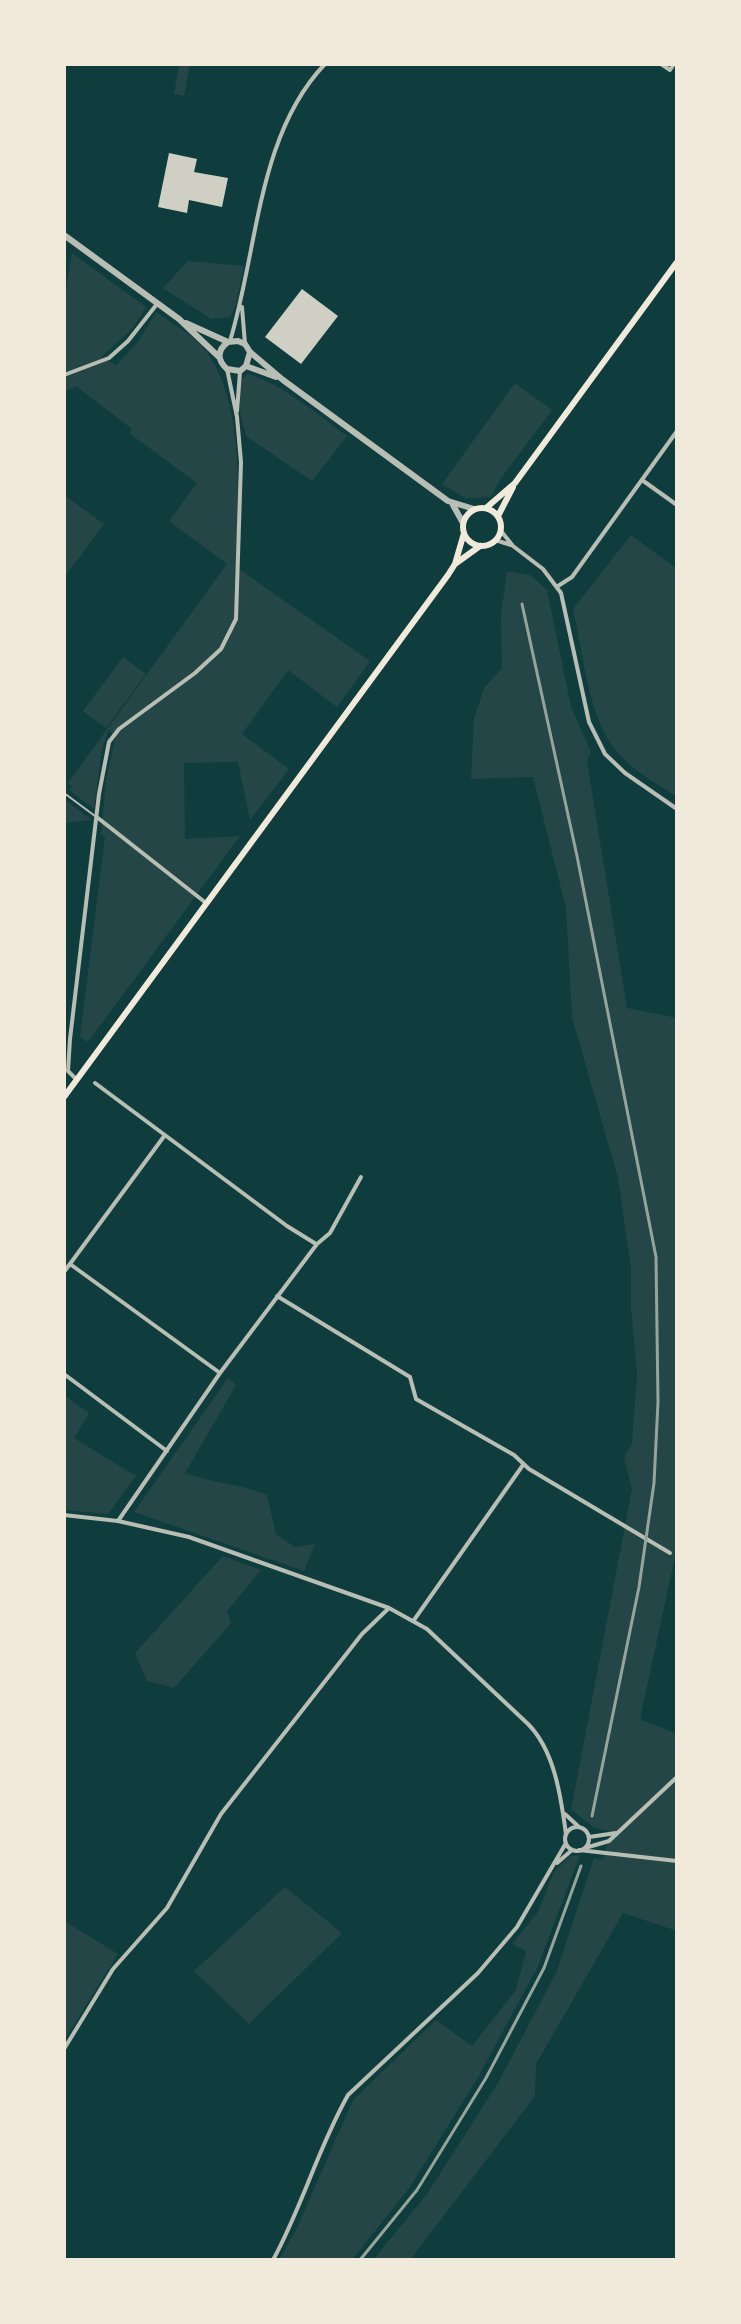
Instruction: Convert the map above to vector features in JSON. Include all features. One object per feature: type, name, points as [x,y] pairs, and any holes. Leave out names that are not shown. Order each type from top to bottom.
[{"type":"main road","points":[[65,1094],[455,564],[480,546],[495,540],[501,531],[498,516],[515,483],[677,262]]},
{"type":"main road","points":[[455,564],[466,516],[474,509],[486,508],[515,483]]},
{"type":"main road","points":[[486,508],[498,516]]},
{"type":"main road","points":[[464,533],[469,541],[480,546]]},
{"type":"street","points":[[229,342],[242,300],[273,151],[294,102],[325,64]]},
{"type":"street","points":[[661,64],[670,70],[674,64]]},
{"type":"street","points":[[64,235],[179,319],[219,357],[227,369],[237,417],[241,462],[236,619],[221,649],[195,673],[119,729],[109,742],[103,763],[70,1039],[68,1071],[77,1080]]},
{"type":"street","points":[[242,300],[245,344],[250,352],[283,380],[453,505],[463,523]]},
{"type":"street","points":[[64,375],[109,358],[128,341],[157,304]]},
{"type":"street","points":[[179,319],[229,342]]},
{"type":"street","points":[[219,357],[223,346],[229,342],[245,344]]},
{"type":"street","points":[[237,417],[243,368],[250,360],[250,352]]},
{"type":"street","points":[[227,369],[243,368],[283,380]]},
{"type":"street","points":[[557,586],[572,577],[677,431]]},
{"type":"street","points":[[642,480],[677,505]]},
{"type":"street","points":[[453,505],[474,509]]},
{"type":"street","points":[[501,531],[557,586],[589,722],[605,754],[625,773],[677,809]]},
{"type":"street","points":[[495,540],[513,546]]},
{"type":"street","points":[[98,818],[207,903]]},
{"type":"street","points":[[64,1047],[70,1039]]},
{"type":"street","points":[[95,1083],[287,1226],[317,1244]]},
{"type":"street","points":[[64,1272],[165,1135]]},
{"type":"street","points":[[118,1521],[220,1373],[317,1244],[330,1233],[361,1177]]},
{"type":"street","points":[[70,1264],[220,1373]]},
{"type":"street","points":[[277,1296],[410,1377],[416,1399],[514,1455],[667,1552]]},
{"type":"street","points":[[64,1374],[167,1451]]},
{"type":"street","points":[[414,1620],[524,1464]]},
{"type":"street","points":[[64,1515],[118,1521],[189,1537],[389,1608],[414,1620],[535,1731],[548,1756],[566,1834],[566,1843],[553,1867],[517,1927],[478,1973],[348,2095],[273,2260]]},
{"type":"street","points":[[64,2049],[113,1969],[167,1908],[221,1814],[362,1634],[389,1608]]},
{"type":"street","points":[[553,1867],[573,1850],[609,1841],[677,1777]]},
{"type":"street","points":[[563,1812],[589,1837]]},
{"type":"street","points":[[566,1834],[572,1828],[580,1828]]},
{"type":"street","points":[[589,1837],[618,1833]]},
{"type":"street","points":[[582,1849],[589,1837]]},
{"type":"street","points":[[566,1843],[573,1850]]},
{"type":"street","points":[[582,1849],[677,1861]]},
{"type":"lane","points":[[64,793],[98,818]]},
{"type":"shaded area","points":[[179,64],[190,64],[184,96],[174,94]]},
{"type":"shaded area","points":[[72,253],[146,307],[132,329],[101,357],[116,365],[138,342],[156,312],[189,334],[205,350],[218,372],[227,397],[237,454],[236,567],[370,661],[337,707],[288,670],[242,734],[289,769],[250,820],[238,762],[184,763],[185,839],[240,836],[88,1042],[80,1037],[105,837],[101,833],[106,780],[115,740],[109,729],[102,749],[94,809],[69,790],[72,786],[68,783],[227,564],[169,521],[197,483],[129,433],[132,429],[76,386],[64,392],[64,303]]},
{"type":"shaded area","points":[[188,261],[244,266],[230,317],[211,319],[163,288]]},
{"type":"shaded area","points":[[248,374],[287,393],[347,436],[312,481],[246,436],[240,412],[240,381]]},
{"type":"shaded area","points":[[515,383],[552,410],[499,481],[491,497],[465,498],[442,484]]},
{"type":"shaded area","points":[[64,495],[104,524],[64,578]]},
{"type":"shaded area","points":[[631,535],[677,569],[677,797],[630,765],[607,738],[593,703],[573,609]]},
{"type":"shaded area","points":[[507,571],[530,575],[547,590],[571,707],[591,752],[587,761],[627,1008],[677,1018],[677,1547],[640,1719],[677,1734],[677,1931],[623,1913],[536,2064],[535,2096],[410,2260],[373,2260],[427,2194],[498,2083],[557,1971],[594,1858],[603,1860],[610,1831],[595,1828],[571,1810],[632,1489],[624,1458],[632,1443],[637,1374],[631,1268],[618,1178],[572,1017],[566,908],[533,777],[471,779],[474,719],[484,688],[502,668],[501,615]]},
{"type":"shaded area","points":[[123,657],[146,674],[106,728],[83,711]]},
{"type":"shaded area","points":[[64,799],[92,820],[64,823]]},
{"type":"shaded area","points":[[228,1378],[236,1385],[185,1473],[267,1495],[276,1534],[295,1547],[315,1544],[304,1571],[134,1512]]},
{"type":"shaded area","points":[[64,1395],[89,1413],[74,1438],[136,1476],[108,1514],[64,1510]]},
{"type":"shaded area","points":[[223,1556],[261,1570],[227,1611],[231,1623],[174,1688],[147,1681],[135,1653]]},
{"type":"shaded area","points":[[580,1855],[538,1966],[480,2074],[410,2187],[352,2260],[279,2260],[296,2230],[353,2100],[436,2020],[472,2046],[516,1990],[526,1951],[512,1944],[538,1912],[554,1872],[570,1856]]},
{"type":"shaded area","points":[[285,1887],[342,1933],[249,2024],[194,1971]]},
{"type":"shaded area","points":[[64,1921],[118,1954],[64,2041]]},
{"type":"building","points":[[169,153],[197,159],[194,172],[228,178],[222,207],[189,200],[187,213],[158,207]]},
{"type":"building","points":[[302,289],[338,316],[301,364],[265,337]]},
{"type":"railway","points":[[522,604],[577,856],[656,1257],[658,1402],[654,1483],[639,1587],[592,1816]]},
{"type":"railway","points":[[360,2260],[417,2190],[486,2078],[544,1968],[581,1866]]}]
